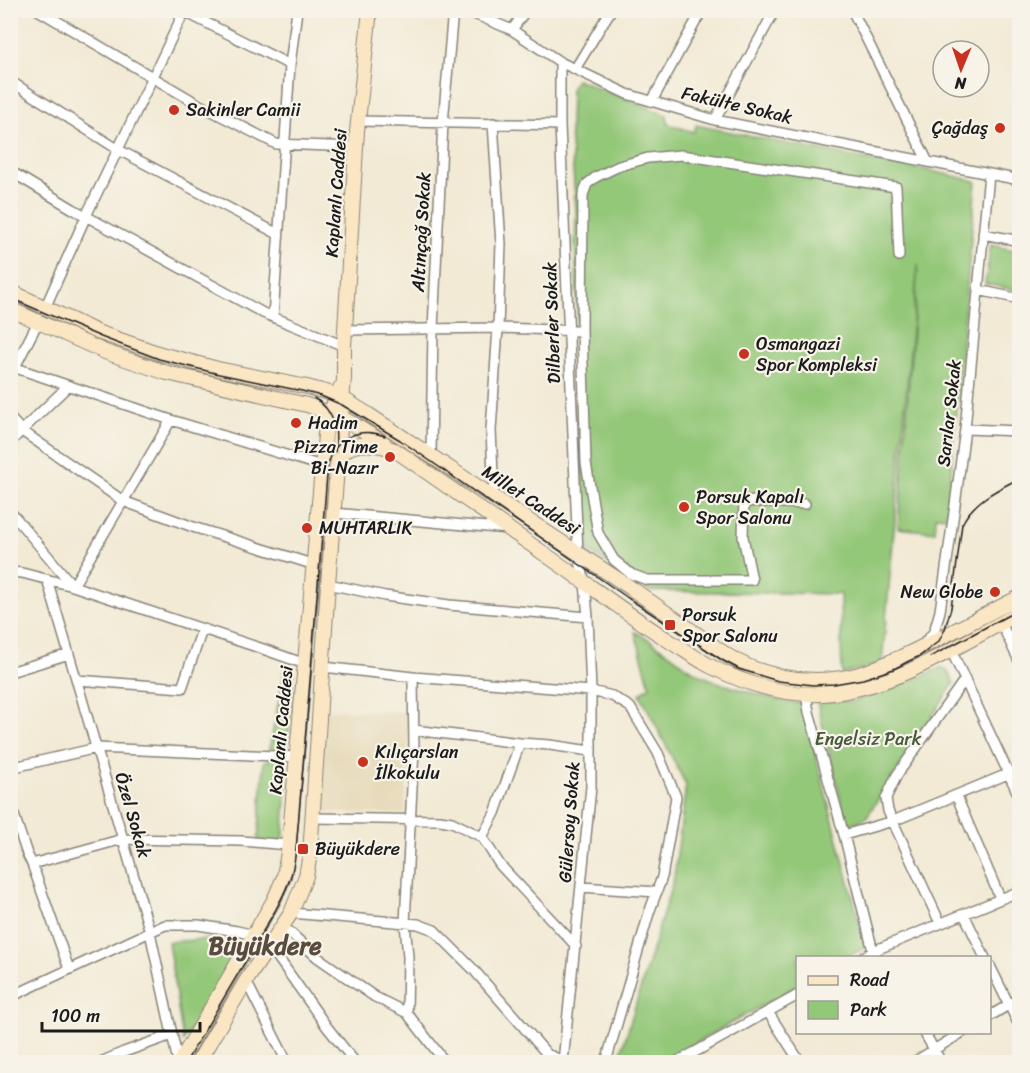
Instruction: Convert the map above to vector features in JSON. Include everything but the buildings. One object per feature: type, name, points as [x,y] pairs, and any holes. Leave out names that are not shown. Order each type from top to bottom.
[{"type":"main road","name":"Kaplanlı Caddesi","points":[[198,1062],[246,981],[291,913],[306,876],[310,854],[338,465],[336,414],[344,378],[356,147],[370,10]]},
{"type":"main road","name":"Millet Caddesi","points":[[10,291],[97,332],[161,354],[218,369],[307,387],[340,397],[578,553],[728,656],[764,673],[815,680],[842,678],[866,672],[920,648],[1020,597]]},
{"type":"main road","name":"Millet Caddesi","points":[[10,309],[105,352],[167,373],[307,405],[336,414],[395,450],[647,627],[709,665],[739,679],[773,690],[806,694],[830,693],[854,690],[879,683],[915,669],[1020,613]]},
{"type":"main road","name":"Kaplanlı Caddesi","points":[[179,1062],[274,900],[284,877],[289,845],[315,565],[326,423],[336,414]]},
{"type":"main road","name":"Millet Caddesi","points":[[338,465],[345,450],[357,446],[369,444],[395,450]]},
{"type":"street","points":[[38,10],[198,104],[276,144],[356,147]]},
{"type":"street","points":[[54,20],[59,10]]},
{"type":"street","points":[[273,317],[290,64],[297,10]]},
{"type":"street","name":"Altınçağ Sokak","points":[[431,456],[433,329],[443,123],[453,10]]},
{"type":"street","name":"Fakülte Sokak","points":[[465,10],[512,30],[560,62],[627,94],[715,120],[1020,180]]},
{"type":"street","points":[[512,30],[526,10]]},
{"type":"street","points":[[575,69],[611,10]]},
{"type":"street","points":[[652,101],[702,10]]},
{"type":"street","points":[[715,120],[775,10]]},
{"type":"street","points":[[852,10],[928,162]]},
{"type":"street","points":[[45,308],[183,11],[290,64]]},
{"type":"street","name":"Dilberler Sokak","points":[[560,62],[560,125],[578,553],[585,583]]},
{"type":"street","points":[[10,81],[119,150],[278,234]]},
{"type":"street","points":[[358,121],[560,125]]},
{"type":"street","points":[[493,123],[501,244],[491,430],[494,497]]},
{"type":"street","points":[[805,504],[744,501],[743,537],[752,580],[647,580],[631,574],[614,560],[598,533],[586,464],[582,331],[583,195],[587,184],[618,166],[648,158],[681,155],[896,187],[899,256]]},
{"type":"street","points":[[10,171],[162,259],[273,317],[344,346]]},
{"type":"street","name":"Sarılar Sokak","points":[[920,648],[934,632],[940,611],[965,429],[989,174]]},
{"type":"street","points":[[983,234],[1020,242]]},
{"type":"street","points":[[978,291],[1020,299]]},
{"type":"street","points":[[38,322],[13,366],[171,420],[322,466],[338,465]]},
{"type":"street","points":[[345,330],[498,328],[582,331]]},
{"type":"street","points":[[10,442],[68,386]]},
{"type":"street","points":[[10,418],[22,431],[123,501],[196,528],[315,565]]},
{"type":"street","points":[[72,586],[171,420]]},
{"type":"street","points":[[965,429],[1020,431]]},
{"type":"street","points":[[10,511],[72,586]]},
{"type":"street","points":[[334,513],[509,529]]},
{"type":"street","points":[[10,572],[72,586],[305,664]]},
{"type":"street","name":"Özel Sokak","points":[[47,579],[150,932],[179,1062]]},
{"type":"street","name":"Gülersoy Sokak","points":[[563,1062],[591,787],[591,691],[585,583]]},
{"type":"street","points":[[328,584],[385,596],[449,605],[588,617]]},
{"type":"street","points":[[1001,623],[1020,663]]},
{"type":"street","points":[[76,680],[182,688],[202,630]]},
{"type":"street","points":[[951,650],[1020,798]]},
{"type":"street","points":[[10,672],[69,654]]},
{"type":"street","points":[[323,667],[413,677],[591,691],[612,696],[630,707],[658,753],[676,797],[662,878],[606,1062]]},
{"type":"street","points":[[407,1013],[408,957],[405,922],[414,730],[413,677]]},
{"type":"street","points":[[940,923],[888,811],[886,798],[897,775],[965,680]]},
{"type":"street","points":[[806,694],[875,954],[940,923],[1020,891]]},
{"type":"street","points":[[414,730],[590,751]]},
{"type":"street","points":[[482,837],[495,813],[520,743]]},
{"type":"street","points":[[10,768],[97,748],[297,757]]},
{"type":"street","points":[[844,835],[893,821],[1020,769]]},
{"type":"street","points":[[956,795],[1000,898]]},
{"type":"street","points":[[10,803],[69,969]]},
{"type":"street","points":[[313,818],[411,818],[452,822],[482,837],[500,865],[576,946]]},
{"type":"street","points":[[32,864],[123,839],[241,841],[289,845]]},
{"type":"street","points":[[581,887],[657,892]]},
{"type":"street","points":[[291,913],[405,922],[434,930],[473,969],[547,1054],[563,1062]]},
{"type":"street","points":[[964,914],[985,956]]},
{"type":"street","points":[[10,997],[165,925],[198,925],[237,930],[254,935]]},
{"type":"street","points":[[283,926],[317,957],[375,997],[407,1013],[445,1062]]},
{"type":"street","points":[[269,945],[327,1027],[355,1062]]},
{"type":"street","points":[[991,968],[1020,1027]]},
{"type":"street","points":[[246,981],[287,1062]]},
{"type":"street","points":[[679,1062],[796,996]]},
{"type":"street","points":[[991,1015],[1020,998]]},
{"type":"street","points":[[768,1012],[801,1062]]},
{"type":"street","points":[[925,1034],[941,1062]]},
{"type":"street","points":[[914,1062],[960,1034]]},
{"type":"street","points":[[101,1062],[172,1035]]},
{"type":"shaded area","name":"Kılıçarslan İlkokulu","points":[[320,710],[410,712],[405,814],[316,812]]},
{"type":"green space","name":"Osmangazi Spor Kompleksi","points":[[576,79],[667,115],[668,124],[694,132],[696,125],[976,181],[947,517],[936,516],[935,532],[898,528],[918,264],[882,663],[842,674],[840,594],[649,591],[587,550],[581,467],[576,210],[570,130],[571,88]]},
{"type":"green space","points":[[991,245],[1019,251],[1019,291],[985,284]]},
{"type":"green space","points":[[635,632],[698,674],[722,684],[785,702],[802,703],[866,947],[849,956],[796,956],[796,987],[662,1062],[623,1062],[620,1056],[674,878],[686,785],[640,694],[650,686]]},
{"type":"green space","name":"Engelsiz Park","points":[[942,667],[954,683],[866,818],[847,826],[817,702],[852,702],[899,686]]},
{"type":"green space","points":[[285,671],[294,673],[287,754],[269,750]]},
{"type":"green space","points":[[275,758],[288,767],[283,845],[258,842],[264,761]]},
{"type":"green space","points":[[209,939],[240,947],[183,1041],[168,942]]},
{"type":"tram line","points":[[10,298],[159,359],[302,391],[342,405],[400,440],[628,598],[722,660],[739,669],[778,681],[813,685],[863,679],[894,669],[920,656],[939,641],[951,608],[962,524],[980,502],[1020,478]]},
{"type":"tram line","points":[[314,398],[326,408],[333,421],[336,436],[335,452]]},
{"type":"tram line","points":[[186,1062],[275,911],[286,889],[293,867],[328,463],[338,445],[350,436],[368,432],[385,436]]},
{"type":"tram line","points":[[930,657],[1020,609]]},
{"type":"place","name":"Sakinler Camii","points":[[174,110]]},
{"type":"place","name":"Çağdaş","points":[[1000,128]]},
{"type":"place","name":"Osmangazi Spor Kompleksi","points":[[744,354]]},
{"type":"place","name":"Hadim","points":[[296,423]]},
{"type":"place","name":"Pizza Time Bi-Nazır","points":[[390,457]]},
{"type":"place","name":"Porsuk Kapalı Spor Salonu","points":[[684,507]]},
{"type":"place","name":"MUHTARLIK","points":[[307,528]]},
{"type":"place","name":"New Globe","points":[[995,592]]},
{"type":"place","name":"Porsuk Spor Salonu","points":[[670,625]]},
{"type":"place","name":"Kılıçarslan İlkokulu","points":[[363,762]]},
{"type":"place","name":"Büyükdere","points":[[303,849]]},
{"type":"district","name":"Büyükdere","points":[[265,946]]}]
